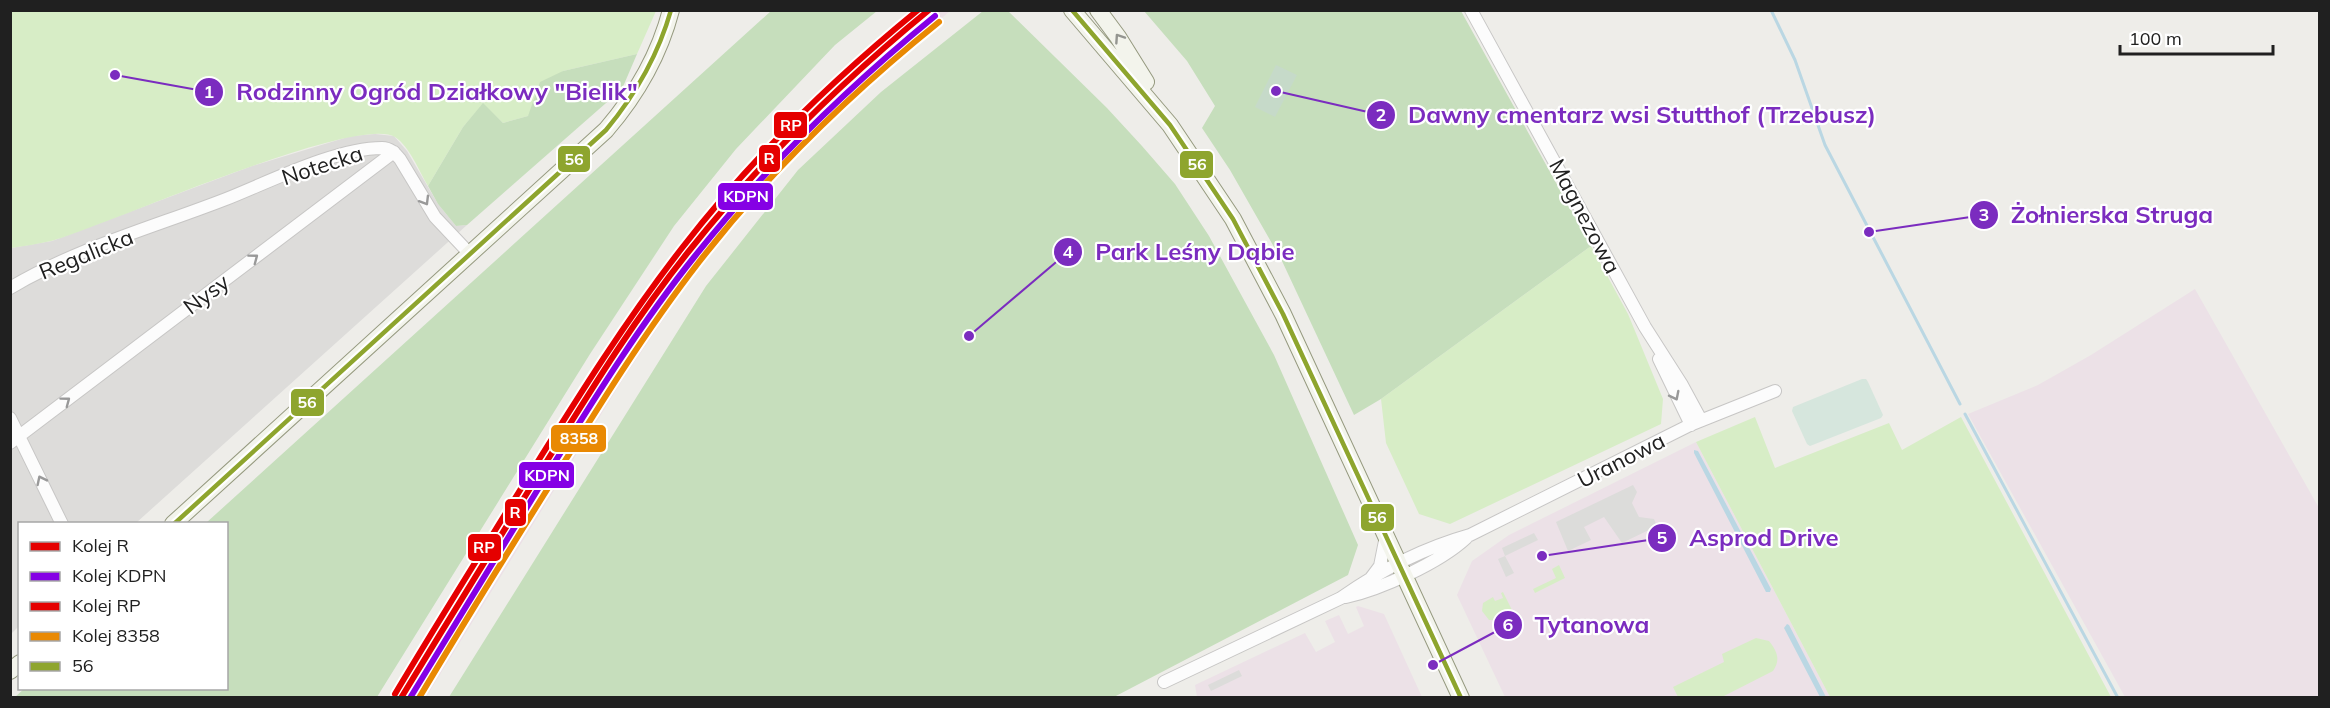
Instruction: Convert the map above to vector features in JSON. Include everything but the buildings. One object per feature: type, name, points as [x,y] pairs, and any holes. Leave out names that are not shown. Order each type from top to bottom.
[{"type":"street","points":[[175,522],[593,143],[635,93],[652,64],[671,10]]},
{"type":"street","points":[[1072,10],[1170,125]]},
{"type":"street","points":[[1098,10],[1130,56],[1170,125],[1215,191],[1249,248],[1283,314],[1461,698]]},
{"type":"street","name":"Magnezowa","points":[[1471,10],[1645,327],[1672,390],[1696,422]]},
{"type":"street","name":"Notecka","points":[[164,223],[334,156],[384,148],[394,152],[400,159],[435,217],[470,255]]},
{"type":"street","name":"Nysy","points":[[15,440],[394,152]]},
{"type":"street","name":"Regalicka","points":[[10,288],[81,253],[164,223]]},
{"type":"street","name":"Uranowa","points":[[1402,570],[1452,550],[1470,536],[1696,422],[1775,391]]},
{"type":"street","points":[[10,418],[15,440],[61,522]]},
{"type":"street","points":[[1164,682],[1341,598],[1368,580],[1380,566],[1386,535]]},
{"type":"street","points":[[1368,580],[1402,570]]},
{"type":"street","points":[[1341,598],[1366,593],[1402,570]]},
{"type":"shaded area","points":[[922,11],[950,11],[846,100],[738,217],[692,277],[623,379],[426,697],[394,697],[601,366],[673,265],[722,204],[776,144],[863,60]]},
{"type":"shaded area","points":[[375,134],[394,136],[407,151],[438,204],[456,226],[467,225],[137,522],[18,522],[18,627],[11,634],[11,248],[52,241],[252,166],[351,136]]},
{"type":"shaded area","points":[[2195,289],[2319,508],[2319,697],[2125,697],[1968,414],[2038,385],[2091,355]]},
{"type":"shaded area","points":[[1862,379],[1868,382],[1883,415],[1881,418],[1810,446],[1807,444],[1792,411],[1793,407]]},
{"type":"shaded area","points":[[1696,442],[1830,697],[1505,697],[1457,595],[1472,561],[1509,535]]},
{"type":"shaded area","points":[[1633,485],[1637,492],[1632,503],[1639,517],[1654,519],[1657,526],[1622,543],[1604,517],[1584,527],[1591,540],[1568,551],[1556,522]]},
{"type":"shaded area","points":[[1534,533],[1538,540],[1505,556],[1502,548]]},
{"type":"shaded area","points":[[1505,556],[1514,573],[1506,577],[1498,559]]},
{"type":"shaded area","points":[[1356,607],[1384,614],[1422,697],[1197,697],[1195,685],[1305,633],[1316,652],[1335,642],[1325,621],[1339,615],[1348,634],[1364,626]]},
{"type":"shaded area","points":[[1239,670],[1242,676],[1211,691],[1208,685]]},
{"type":"green space","points":[[11,11],[656,11],[637,54],[563,71],[528,116],[503,123],[483,104],[463,127],[428,186],[410,153],[400,141],[395,137],[371,134],[333,141],[284,155],[51,241],[11,248]]},
{"type":"green space","points":[[771,11],[877,11],[835,45],[736,149],[674,226],[590,354],[377,697],[15,697],[23,690],[228,690],[228,522],[207,522]]},
{"type":"green space","points":[[983,11],[1008,11],[1107,108],[1175,184],[1209,236],[1274,355],[1358,545],[1348,575],[1114,697],[449,697],[706,286],[798,170],[881,92]]},
{"type":"green space","points":[[1144,11],[1461,11],[1591,246],[1381,399],[1354,415],[1282,261],[1230,170],[1202,128],[1215,106],[1187,61]]},
{"type":"green space","points":[[637,54],[622,89],[467,225],[456,226],[438,204],[428,186],[463,127],[483,103],[503,123],[528,116],[540,82],[563,71]]},
{"type":"green space","points":[[1276,65],[1297,75],[1275,117],[1255,107]]},
{"type":"green space","points":[[1591,246],[1628,314],[1663,399],[1661,424],[1450,524],[1419,514],[1386,443],[1381,399]]},
{"type":"green space","points":[[1755,417],[1775,468],[1889,423],[1902,450],[1961,417],[2111,697],[1830,697],[1696,442]]},
{"type":"green space","points":[[1559,565],[1565,578],[1535,593],[1533,589],[1556,578],[1552,569]]},
{"type":"green space","points":[[1503,592],[1513,612],[1496,620],[1489,620],[1482,611],[1483,603],[1493,597],[1495,601],[1503,598],[1501,593]]},
{"type":"green space","points":[[1756,638],[1769,641],[1774,648],[1777,659],[1773,671],[1722,697],[1678,697],[1673,687],[1724,662],[1722,654]]},
{"type":"water","points":[[1694,450],[1698,451],[1771,589],[1770,592],[1766,592]]},
{"type":"water","points":[[1787,624],[1826,697],[1820,697],[1784,628]]},
{"type":"waterway","points":[[1771,10],[1795,60],[1825,145],[1960,404]]},
{"type":"waterway","points":[[1965,414],[2118,698]]},
{"type":"rail line","name":"RP","points":[[395,694],[584,388],[641,303],[682,248],[735,184],[793,123],[823,93],[918,10]]},
{"type":"rail line","name":"R","points":[[401,698],[591,390],[668,278],[744,186],[803,124],[833,94],[929,10]]},
{"type":"rail line","name":"KDPN","points":[[410,698],[597,395],[674,283],[722,223],[779,160],[870,71],[935,16]]},
{"type":"rail line","name":"8358","points":[[419,698],[603,400],[659,316],[699,262],[782,165],[843,105],[939,22]]},
{"type":"transit line","name":"56","points":[[176,522],[606,130],[627,103],[645,74],[660,43],[671,10]]},
{"type":"transit line","name":"56","points":[[1072,10],[1170,125],[1233,219],[1283,314],[1461,698]]},
{"type":"place","name":"Rodzinny Ogród Działkowy \"Bielik\"","points":[[115,75]]},
{"type":"place","name":"Dawny cmentarz wsi Stutthof (Trzebusz)","points":[[1276,91]]},
{"type":"place","name":"Żołnierska Struga","points":[[1869,232]]},
{"type":"place","name":"Park Leśny Dąbie","points":[[969,336]]},
{"type":"place","name":"Asprod Drive","points":[[1542,556]]},
{"type":"place","name":"Tytanowa","points":[[1433,665]]}]
